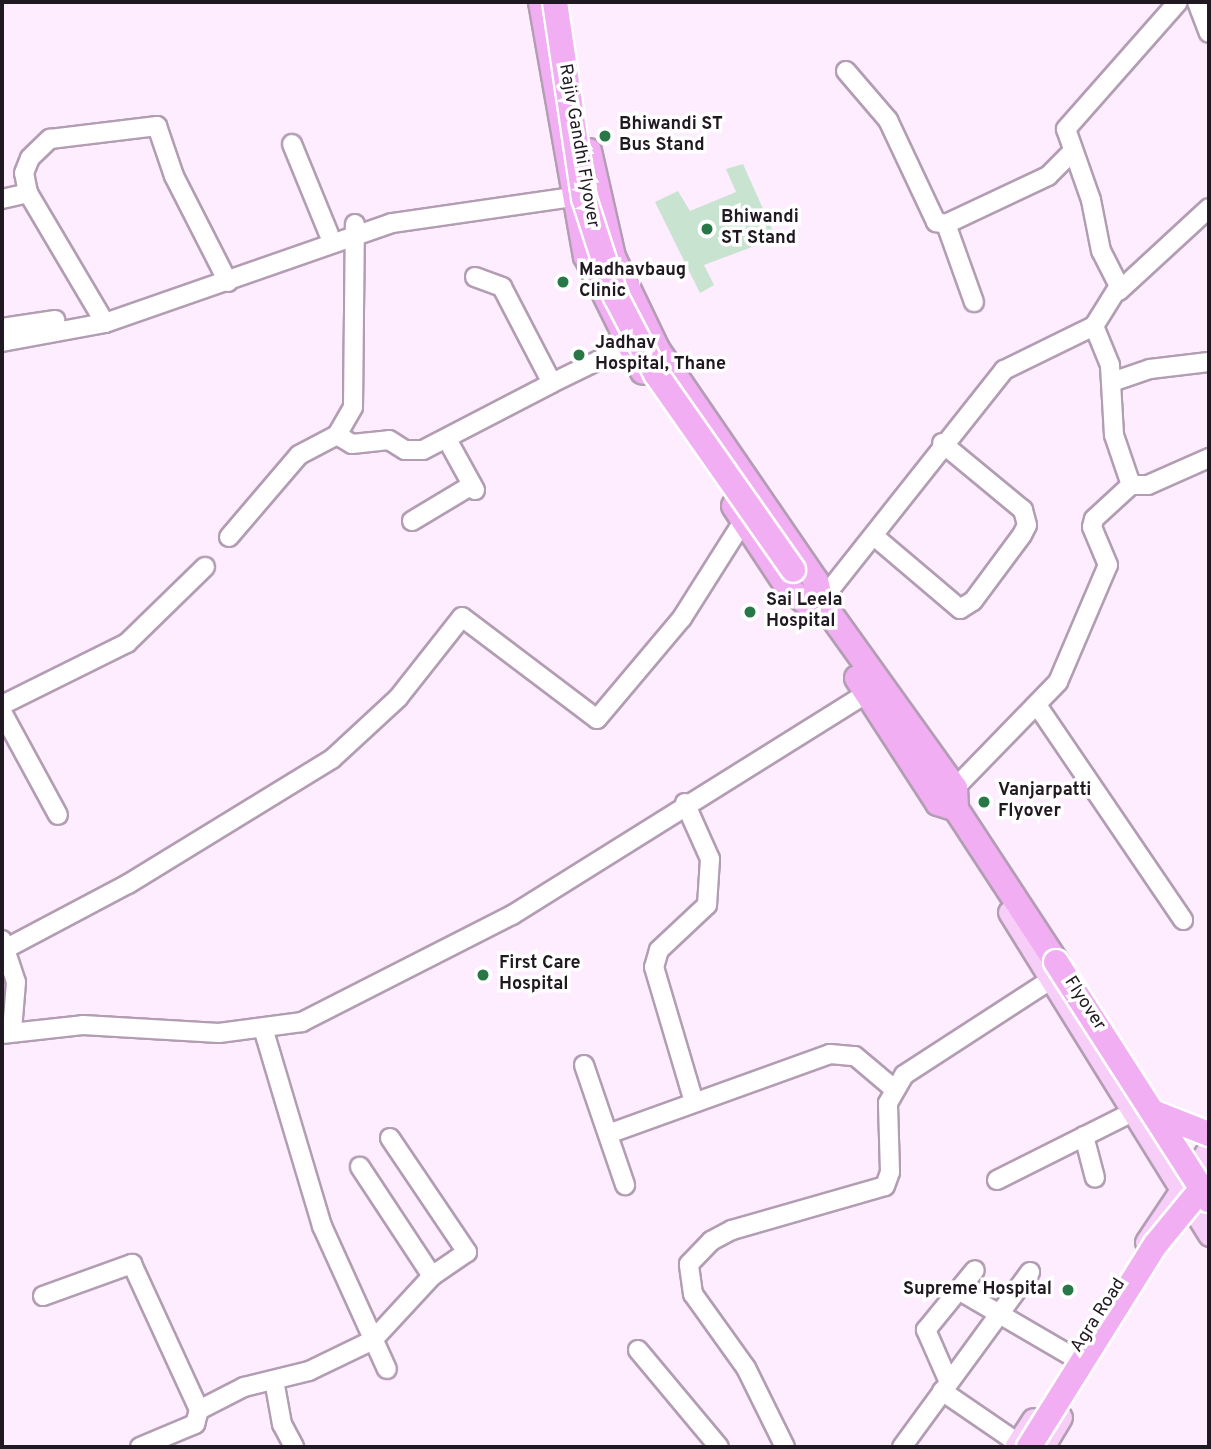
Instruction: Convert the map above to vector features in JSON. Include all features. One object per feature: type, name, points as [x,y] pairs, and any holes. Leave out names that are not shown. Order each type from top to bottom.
[{"type":"highway","points":[[541,2],[570,189],[586,256],[628,346],[691,444],[789,589],[808,591],[817,581],[711,430],[641,315],[613,257],[594,183],[567,2]]},
{"type":"highway","name":"Rajiv Gandhi Flyover","points":[[555,2],[584,198],[616,297],[656,374],[808,591]]},
{"type":"highway","name":"Flyover","points":[[808,591],[952,800],[1144,1112],[1203,1191]]},
{"type":"highway","points":[[1144,1112],[1189,1130],[1209,1134]]},
{"type":"highway","points":[[1021,1446],[1156,1244],[1203,1191]]},
{"type":"main road","points":[[952,800],[1071,966],[1203,1191]]},
{"type":"main road","points":[[952,800],[1052,979],[1144,1112]]},
{"type":"main road","name":"Agra Road","points":[[1021,1446],[1073,1357],[1203,1191]]},
{"type":"main road","name":"Agra Road","points":[[1052,1443],[1166,1246],[1203,1191]]},
{"type":"street","points":[[1119,291],[1071,153],[1066,129],[1178,2]]},
{"type":"street","points":[[1197,2],[1209,33]]},
{"type":"street","points":[[846,71],[888,120],[931,217],[946,224],[974,302]]},
{"type":"street","points":[[102,318],[28,193],[24,173],[30,158],[50,139],[157,126],[174,176],[226,277]]},
{"type":"street","points":[[292,144],[329,234]]},
{"type":"street","points":[[946,224],[1056,171],[1071,153]]},
{"type":"street","points":[[226,277],[329,234],[594,183]]},
{"type":"street","points":[[2,199],[28,193]]},
{"type":"street","points":[[808,591],[874,536],[942,443],[1004,370],[1094,326],[1119,291],[1209,208]]},
{"type":"street","points":[[2,342],[102,318],[226,277],[356,229]]},
{"type":"street","points":[[229,537],[299,455],[337,435],[355,393],[356,229]]},
{"type":"street","points":[[475,277],[502,287],[552,383]]},
{"type":"street","points":[[2,328],[102,318]]},
{"type":"street","points":[[1094,326],[1112,382],[1114,435],[1131,485]]},
{"type":"street","points":[[337,435],[352,444],[389,440],[414,452],[448,441],[552,383],[628,346]]},
{"type":"street","points":[[1112,382],[1150,369],[1209,362]]},
{"type":"street","points":[[691,444],[711,430]]},
{"type":"street","points":[[412,521],[474,487],[448,441]]},
{"type":"street","points":[[874,536],[960,609],[973,601],[1027,525],[1023,510],[942,443]]},
{"type":"street","points":[[952,800],[1037,705],[1069,663],[1108,565],[1092,527],[1094,519],[1131,485],[1147,485],[1209,458]]},
{"type":"street","points":[[744,520],[682,618],[597,719],[462,617],[398,698],[332,759],[305,777],[4,944],[16,982],[7,1032],[83,1025],[219,1034],[302,1022],[512,915],[685,803],[874,689]]},
{"type":"street","points":[[2,705],[127,643],[205,567]]},
{"type":"street","points":[[1037,705],[1183,920]]},
{"type":"street","points":[[2,712],[58,815]]},
{"type":"street","points":[[685,803],[710,859],[707,905],[659,950],[654,967],[693,1099]]},
{"type":"street","points":[[785,1447],[746,1368],[693,1294],[686,1273],[697,1252],[732,1230],[885,1186],[890,1172],[888,1120],[894,1089],[917,1065],[1071,966]]},
{"type":"street","points":[[263,1028],[322,1226],[387,1369]]},
{"type":"street","points":[[608,1134],[693,1099],[830,1054],[855,1056],[894,1089]]},
{"type":"street","points":[[584,1065],[625,1185]]},
{"type":"street","points":[[996,1180],[1084,1136],[1144,1112]]},
{"type":"street","points":[[1084,1136],[1094,1178]]},
{"type":"street","points":[[198,1410],[244,1387],[309,1371],[373,1340],[432,1276],[467,1252],[390,1138]]},
{"type":"street","points":[[360,1167],[432,1276]]},
{"type":"street","points":[[43,1296],[132,1264],[198,1410],[195,1424],[140,1447]]},
{"type":"street","points":[[975,1270],[926,1330],[945,1385],[1021,1446]]},
{"type":"street","points":[[902,1447],[1030,1272]]},
{"type":"street","points":[[960,1291],[1073,1357]]},
{"type":"street","points":[[638,1350],[719,1447]]},
{"type":"street","points":[[274,1380],[282,1424],[294,1447]]},
{"type":"building","name":"Bhiwandi ST Stand","points":[[743,164],[776,238],[704,265],[714,285],[700,293],[655,202],[678,191],[690,211],[736,192],[726,169]]},
{"type":"place","name":"Bhiwandi ST Bus Stand","points":[[605,136]]},
{"type":"place","name":"Bhiwandi ST Stand","points":[[707,229]]},
{"type":"place","name":"Madhavbaug Clinic","points":[[563,282]]},
{"type":"place","name":"Jadhav Hospital, Thane","points":[[579,355]]},
{"type":"place","name":"Sai Leela Hospital","points":[[750,612]]},
{"type":"place","name":"Vanjarpatti Flyover","points":[[984,802]]},
{"type":"place","name":"First Care Hospital","points":[[483,975]]},
{"type":"place","name":"Supreme Hospital","points":[[1068,1290]]}]
